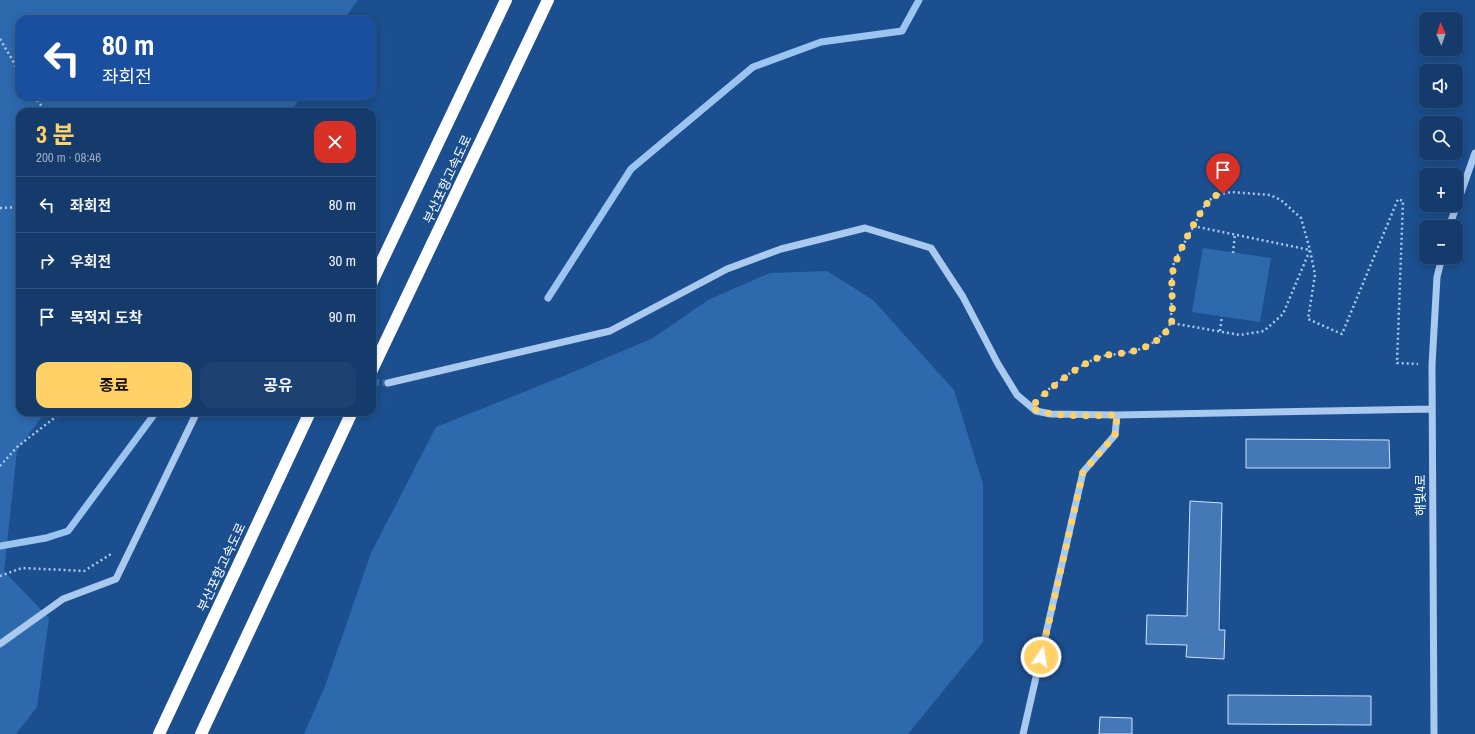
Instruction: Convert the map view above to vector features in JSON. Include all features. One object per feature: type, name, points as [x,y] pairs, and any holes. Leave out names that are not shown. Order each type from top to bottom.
[{"type":"highway","name":"부산포항고속도로","points":[[376,274],[506,0]]},
{"type":"highway","name":"부산포항고속도로","points":[[376,362],[548,0]]},
{"type":"highway","name":"부산포항고속도로","points":[[159,734],[308,416]]},
{"type":"highway","points":[[201,734],[350,416]]},
{"type":"street","points":[[1451,220],[1475,153]]},
{"type":"street","points":[[388,384],[610,331],[727,269],[781,249],[865,228],[931,248],[963,297],[998,364],[1017,395],[1036,410],[1051,414],[1117,415],[1431,409]]},
{"type":"street","name":"해빛4로","points":[[1434,734],[1431,409],[1437,277],[1440,264]]},
{"type":"street","points":[[1023,734],[1083,472],[1115,435],[1117,415]]},
{"type":"street","points":[[0,644],[63,599],[116,579],[195,416]]},
{"type":"path","points":[[0,39],[16,66]]},
{"type":"path","points":[[1031,407],[1044,394],[1082,366],[1100,356],[1125,353],[1146,347],[1160,338],[1171,323],[1172,275],[1174,262],[1205,205],[1214,196],[1231,192],[1270,195],[1281,200],[1301,218],[1316,275],[1308,318],[1342,334],[1398,199],[1402,201],[1397,363],[1432,365]]},
{"type":"path","points":[[0,208],[16,207]]},
{"type":"path","points":[[1193,226],[1310,250]]},
{"type":"path","points":[[1233,253],[1235,234]]},
{"type":"path","points":[[1171,323],[1240,335],[1264,330],[1283,314],[1310,250]]},
{"type":"path","points":[[1220,331],[1222,316]]},
{"type":"path","points":[[0,466],[17,447],[57,416]]},
{"type":"path","points":[[0,576],[22,568],[84,571],[135,539]]},
{"type":"shaded area","points":[[0,0],[358,0],[346,16],[16,16],[16,100],[298,100],[295,106],[289,108],[16,108],[16,416],[42,416],[17,451],[4,571],[49,618],[37,707],[16,734],[0,734]]},
{"type":"shaded area","points":[[1203,248],[1271,258],[1260,322],[1192,312]]},
{"type":"shaded area","points":[[827,271],[873,300],[954,390],[983,484],[983,642],[908,734],[304,734],[325,686],[371,553],[436,427],[653,338],[708,300],[770,273]]},
{"type":"building","points":[[1246,439],[1389,440],[1390,468],[1246,468]]},
{"type":"building","points":[[1190,501],[1222,503],[1219,630],[1225,630],[1224,659],[1186,657],[1187,645],[1146,644],[1147,615],[1187,616]]},
{"type":"building","points":[[1228,695],[1371,696],[1371,725],[1228,724]]},
{"type":"building","points":[[1100,717],[1132,718],[1132,734],[1099,734]]},
{"type":"waterway","points":[[548,298],[631,169],[753,67],[821,42],[902,31],[919,0]]},
{"type":"waterway","points":[[0,546],[46,538],[68,531],[153,416]]},
{"type":"tunnel","points":[[376,382],[388,383]]},
{"type":"route","points":[[1041,657],[1083,472],[1115,435],[1117,415],[1051,414],[1031,407],[1044,394],[1082,366],[1100,356],[1125,353],[1146,347],[1160,338],[1171,323],[1172,275],[1174,262],[1205,205],[1214,196],[1223,194]]}]
